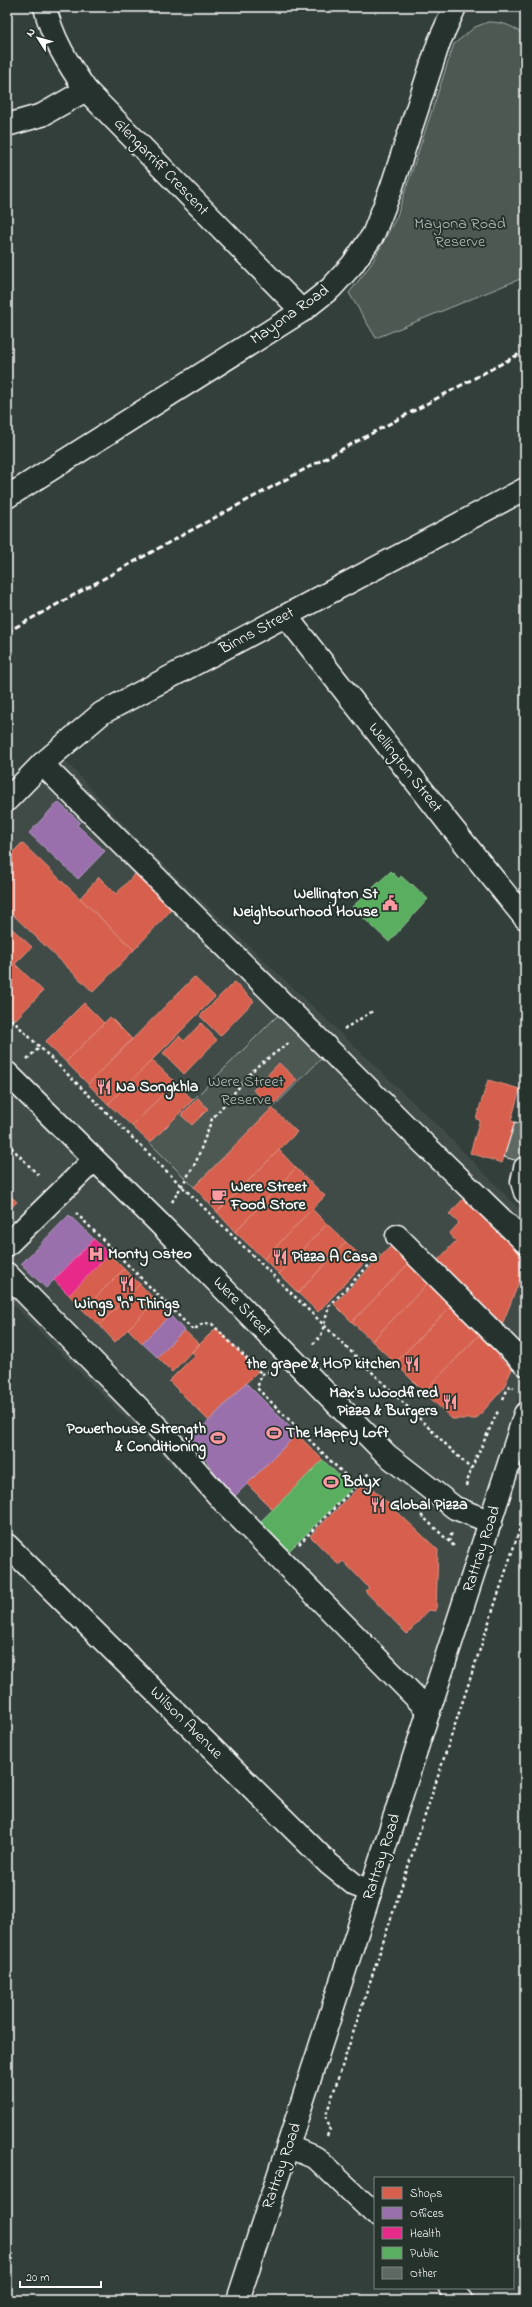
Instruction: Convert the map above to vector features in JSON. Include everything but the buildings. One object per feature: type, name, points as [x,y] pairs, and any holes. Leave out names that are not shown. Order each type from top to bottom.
[{"type":"street","name":"Glengarriff Crescent","points":[[45,7],[48,20],[64,58],[86,90],[302,311]]},
{"type":"street","name":"Mayona Road","points":[[7,497],[302,311],[331,288],[352,266],[373,235],[391,189],[439,42],[455,7]]},
{"type":"street","points":[[7,125],[42,115],[86,90]]},
{"type":"street","name":"Binns Street","points":[[7,800],[42,764],[102,713],[525,489]]},
{"type":"street","name":"Wellington Street","points":[[286,616],[449,824],[525,918]]},
{"type":"street","points":[[42,764],[310,1031],[525,1242]]},
{"type":"street","name":"Were Street","points":[[7,1073],[159,1223],[387,1455],[459,1509],[491,1522]]},
{"type":"street","points":[[7,1246],[94,1160]]},
{"type":"street","points":[[525,1168],[522,1182],[525,1192]]},
{"type":"street","points":[[397,1236],[525,1364]]},
{"type":"street","points":[[7,1274],[166,1436],[223,1501],[429,1711]]},
{"type":"street","name":"Rattray Road","points":[[238,2300],[491,1522],[520,1445],[525,1414]]},
{"type":"street","name":"Wilson Avenue","points":[[7,1545],[329,1864],[354,1885],[371,1891]]},
{"type":"street","points":[[289,2147],[316,2158],[374,2213]]},
{"type":"street","points":[[451,2289],[462,2300]]},
{"type":"path","points":[[7,1015],[324,1323],[471,1469]]},
{"type":"path","points":[[159,1223],[196,1162],[212,1119],[256,1067],[296,1037],[310,1031]]},
{"type":"path","points":[[7,1144],[193,1330],[204,1323],[212,1324],[262,1374]]},
{"type":"path","points":[[356,1486],[257,1388],[262,1374],[294,1361],[321,1336],[329,1306],[397,1236]]},
{"type":"path","points":[[503,1400],[509,1386],[520,1390]]},
{"type":"path","points":[[449,1542],[471,1469],[500,1407]]},
{"type":"path","points":[[282,1561],[387,1455]]},
{"type":"path","points":[[316,2158],[330,2129],[326,2115],[525,1513]]},
{"type":"shaded area","points":[[65,760],[134,836],[438,1126],[525,1215],[525,1375],[417,1712],[7,1299],[7,815]]},
{"type":"green space","name":"Mayona Road Reserve","points":[[488,22],[508,25],[525,37],[525,277],[376,338],[349,293],[372,263],[397,216],[454,44],[475,27]]},
{"type":"green space","name":"Were Street Reserve","points":[[279,1014],[323,1057],[194,1187],[150,1143]]},
{"type":"railway","points":[[7,632],[188,532],[525,351]]},
{"type":"place","name":"Wellington St Neighbourhood House","points":[[390,903]]},
{"type":"place","name":"Na Songkhla","points":[[104,1087]]},
{"type":"place","name":"Were Street Food Store","points":[[219,1196]]},
{"type":"place","name":"Monty Osteo","points":[[96,1254]]},
{"type":"place","name":"Pizza A Casa","points":[[280,1257]]},
{"type":"place","name":"Wings \"n\" Things","points":[[127,1284]]},
{"type":"place","name":"the grape & HOP kitchen","points":[[412,1364]]},
{"type":"place","name":"Max's Woodfired Pizza & Burgers","points":[[450,1402]]},
{"type":"place","name":"The Happy Loft","points":[[274,1433]]},
{"type":"place","name":"Powerhouse Strength & Conditioning","points":[[218,1438]]},
{"type":"place","name":"BdyX","points":[[331,1482]]},
{"type":"place","name":"Global Pizza","points":[[378,1505]]}]
